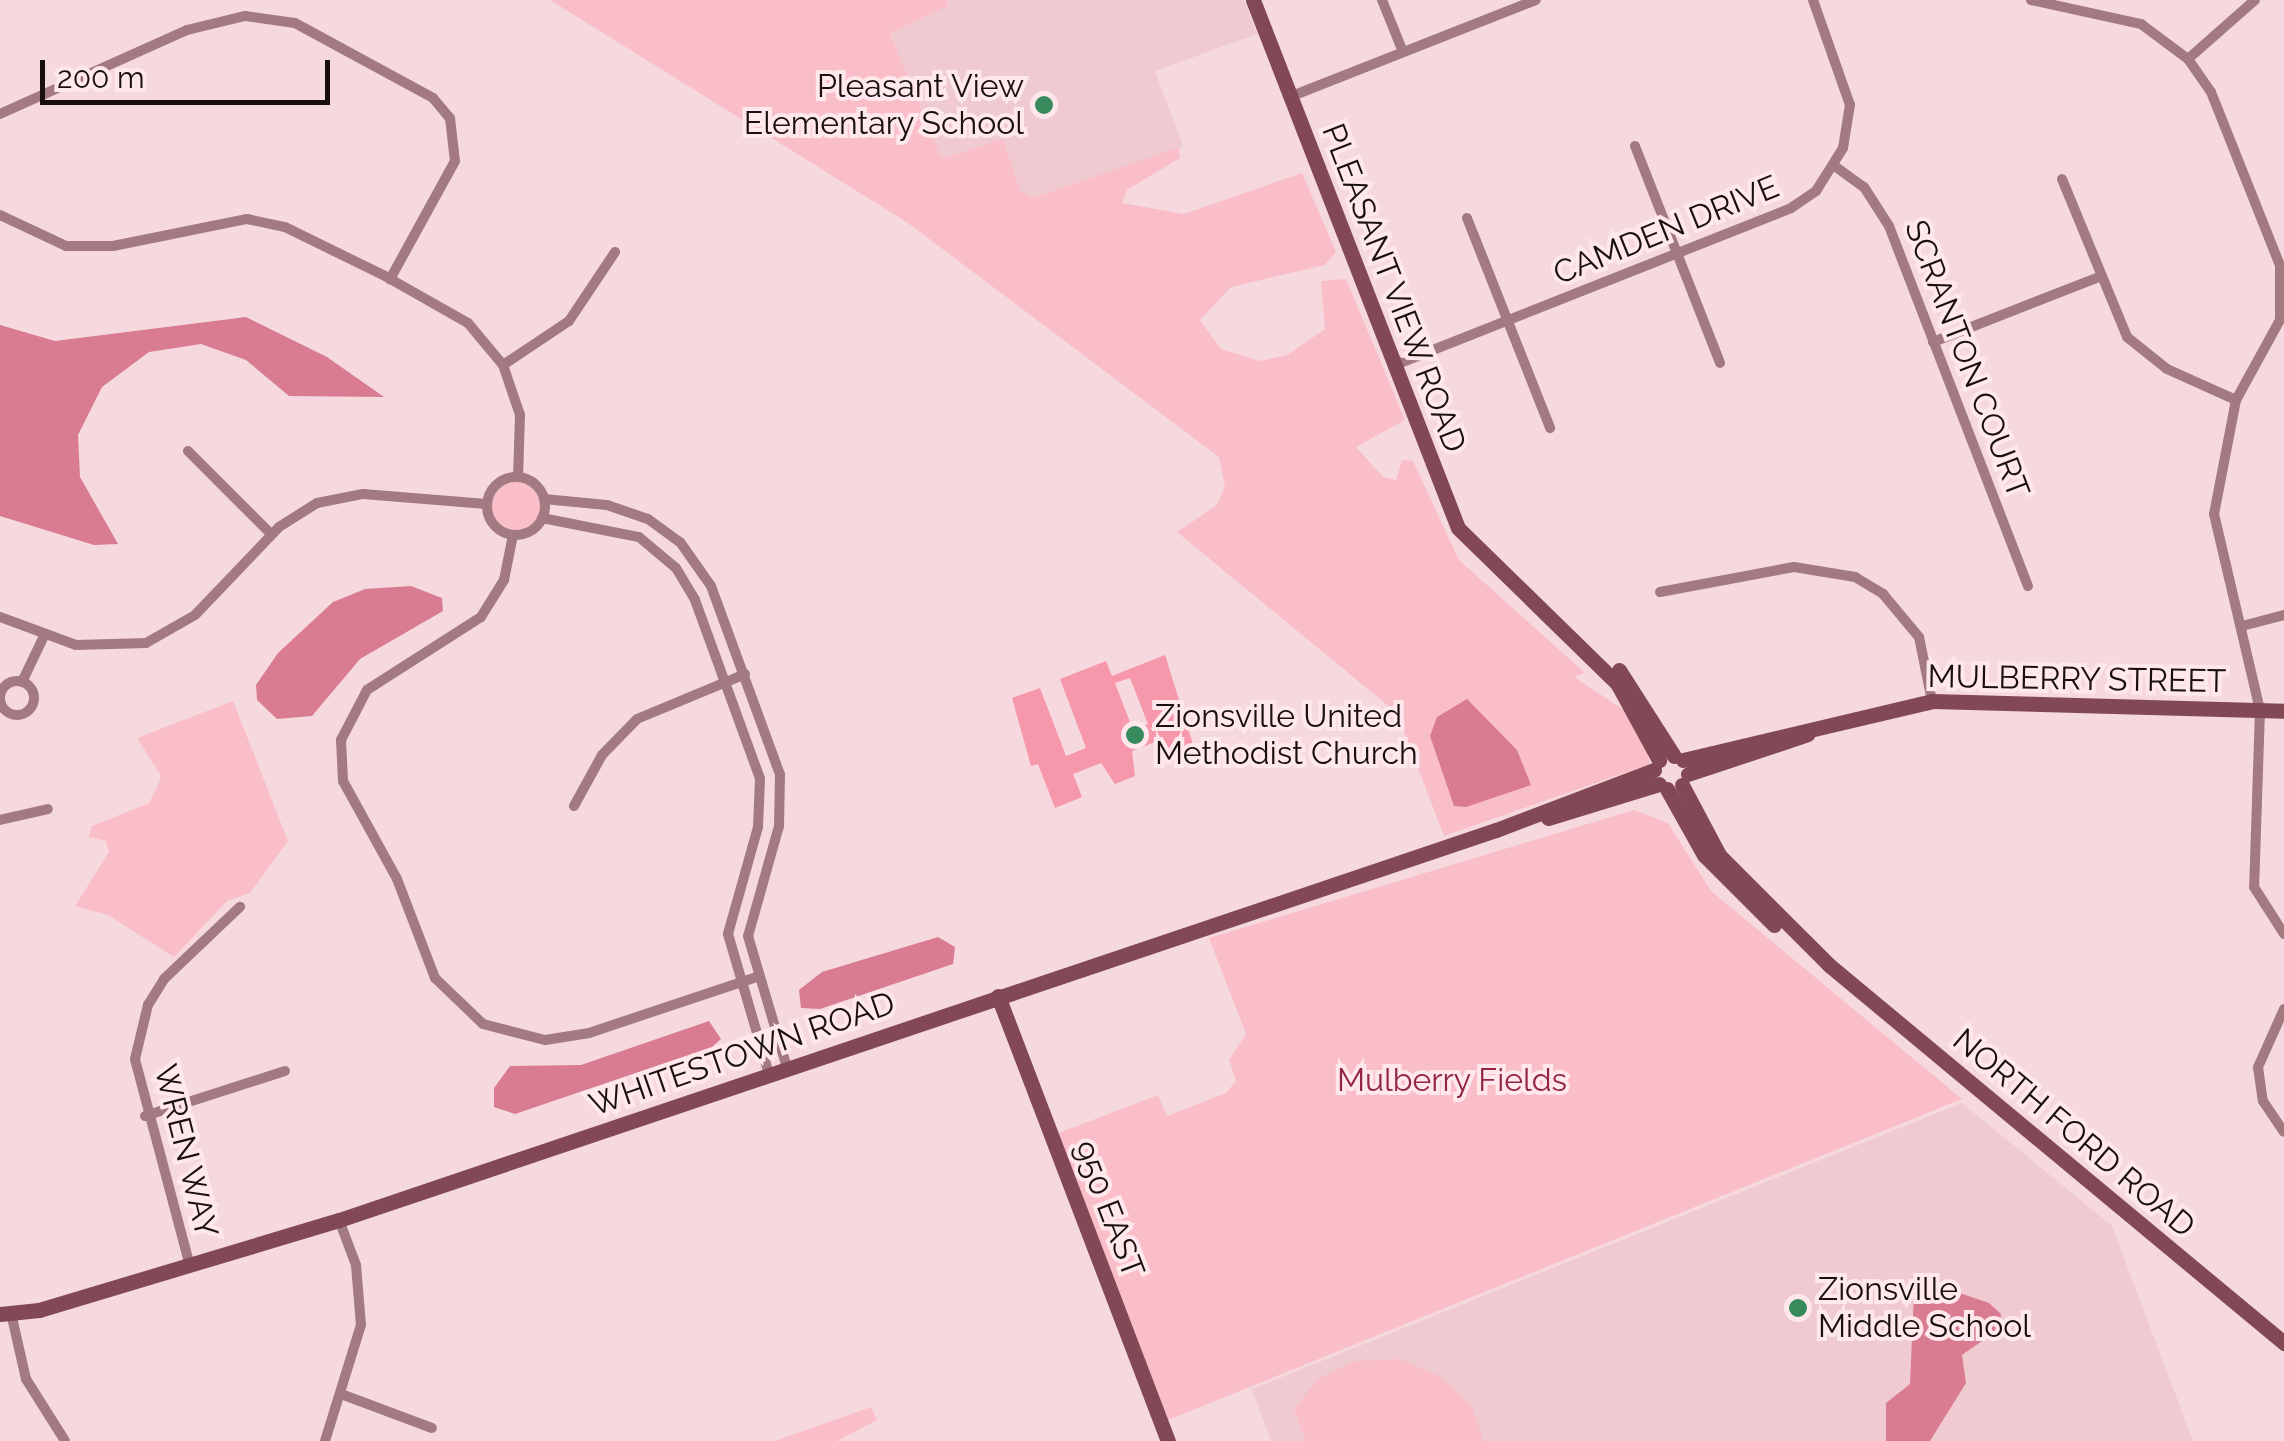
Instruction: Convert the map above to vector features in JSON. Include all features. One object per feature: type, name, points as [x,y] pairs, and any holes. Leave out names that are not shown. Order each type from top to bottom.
[{"type":"street","name":"PLEASANT VIEW ROAD","points":[[1253,0],[1458,528],[1617,682],[1671,775]]},
{"type":"street","points":[[1382,0],[1402,52]]},
{"type":"street","points":[[1292,96],[1536,0]]},
{"type":"street","points":[[1813,0],[1850,106],[1836,167]]},
{"type":"street","points":[[2031,0],[2141,24],[2188,59],[2211,92],[2254,197],[2284,294],[2268,346],[2236,400],[2214,514],[2260,710],[2252,871],[2259,902],[2284,934]]},
{"type":"street","points":[[2188,59],[2254,0]]},
{"type":"street","points":[[0,114],[187,30],[244,16],[295,23],[432,98],[450,118],[455,162],[390,278]]},
{"type":"street","points":[[1635,146],[1720,363]]},
{"type":"street","name":"CAMDEN DRIVE","points":[[1394,365],[1792,208],[1836,167]]},
{"type":"street","name":"SCRANTON COURT","points":[[1836,167],[1881,210],[2028,586]]},
{"type":"street","points":[[2062,179],[2099,278],[2137,347],[2236,400]]},
{"type":"street","points":[[0,215],[66,246],[113,246],[246,220],[286,227],[390,278],[468,323],[504,365],[520,415],[518,477]]},
{"type":"street","points":[[1466,218],[1550,428]]},
{"type":"street","points":[[504,365],[568,320],[614,252]]},
{"type":"street","points":[[1934,342],[2099,278]]},
{"type":"street","points":[[188,451],[271,534]]},
{"type":"street","points":[[518,477],[544,498],[626,510],[673,536],[704,573],[744,674],[782,790],[777,834],[750,916],[756,976],[788,1068]]},
{"type":"street","points":[[514,535],[494,526],[487,504],[495,486],[518,477]]},
{"type":"street","points":[[0,617],[99,649],[146,643],[195,615],[271,534],[312,505],[344,496],[487,504]]},
{"type":"street","points":[[542,518],[544,498]]},
{"type":"street","points":[[756,976],[738,983],[589,1033],[545,1040],[483,1024],[434,978],[397,879],[343,781],[340,740],[367,690],[480,617],[504,580],[514,535],[542,518],[614,526],[659,550],[688,584],[726,681],[761,788],[728,922],[738,983],[769,1074]]},
{"type":"street","points":[[1660,592],[1794,567],[1855,577],[1883,594],[1919,637],[1932,701]]},
{"type":"street","points":[[2242,626],[2284,615]]},
{"type":"street","points":[[22,682],[45,634]]},
{"type":"street","points":[[574,806],[625,728],[744,674]]},
{"type":"street","name":"MULBERRY STREET","points":[[1671,775],[1871,711],[1932,701],[2284,711]]},
{"type":"street","name":"WHITESTOWN ROAD","points":[[1496,830],[1607,802],[1671,775]]},
{"type":"street","name":"WHITESTOWN ROAD","points":[[6,1313],[190,1266],[339,1220],[998,996],[1671,775]]},
{"type":"street","name":"NORTH FORD ROAD","points":[[1671,775],[1719,856],[1829,965],[2284,1343]]},
{"type":"street","points":[[0,820],[48,809]]},
{"type":"street","name":"WREN WAY","points":[[190,1266],[145,1116],[135,1059],[148,1005],[164,979],[240,907]]},
{"type":"street","name":"950 EAST","points":[[998,996],[1168,1441]]},
{"type":"street","points":[[2284,1009],[2266,1036],[2258,1068],[2263,1101],[2284,1132]]},
{"type":"street","points":[[145,1116],[285,1071]]},
{"type":"street","points":[[324,1441],[361,1324],[356,1265],[339,1220]]},
{"type":"street","points":[[6,1313],[26,1379],[65,1441]]},
{"type":"street","points":[[342,1394],[432,1428]]},
{"type":"shaded area","name":"Pleasant View Elementary School","points":[[946,0],[1244,0],[1257,34],[1155,71],[1183,146],[1033,198],[942,159],[890,33],[948,6]]},
{"type":"shaded area","points":[[246,317],[327,357],[384,397],[289,396],[246,360],[201,344],[149,352],[102,387],[78,435],[80,477],[118,544],[94,545],[0,516],[0,325],[55,341]]},
{"type":"shaded area","points":[[411,586],[442,598],[443,611],[360,659],[312,716],[277,719],[257,700],[256,685],[278,653],[333,602],[365,589]]},
{"type":"shaded area","points":[[1467,699],[1517,750],[1531,785],[1466,807],[1454,806],[1430,736],[1437,717]]},
{"type":"shaded area","points":[[938,937],[955,947],[953,964],[820,1009],[801,1008],[799,990],[822,972]]},
{"type":"shaded area","points":[[709,1021],[721,1039],[712,1047],[515,1114],[494,1107],[494,1088],[510,1066],[581,1065]]},
{"type":"shaded area","name":"Zionsville Middle School","points":[[1962,1103],[2112,1226],[2193,1441],[1271,1441],[1252,1389]]},
{"type":"shaded area","points":[[1933,1284],[1989,1303],[2001,1314],[1999,1329],[1962,1355],[1966,1383],[1930,1441],[1886,1441],[1886,1403],[1910,1384],[1914,1292]]},
{"type":"green space","points":[[550,0],[946,0],[948,6],[890,33],[942,159],[1003,139],[1020,191],[1033,198],[1179,147],[1180,158],[1127,190],[1122,203],[1184,214],[1302,173],[1336,252],[1325,265],[1231,287],[1200,320],[1221,349],[1260,361],[1287,355],[1325,329],[1321,281],[1346,279],[1405,420],[1356,447],[1383,477],[1396,480],[1402,460],[1413,461],[1459,560],[1585,673],[1574,677],[1639,720],[1650,764],[1444,836],[1397,713],[1177,532],[1217,505],[1225,486],[1219,457],[908,223]]},
{"type":"green space","points":[[516,482],[533,489],[540,506],[533,523],[516,530],[499,523],[492,506],[499,489]]},
{"type":"green space","points":[[233,701],[288,841],[250,893],[227,901],[174,957],[108,915],[75,906],[109,852],[106,841],[89,837],[92,826],[149,803],[158,785],[161,776],[137,738]]},
{"type":"green space","name":"Mulberry Fields","points":[[1634,810],[1668,823],[1711,891],[1962,1099],[1168,1420],[1056,1134],[1158,1095],[1167,1116],[1226,1093],[1236,1081],[1229,1060],[1246,1034],[1209,938]]},
{"type":"green space","points":[[1400,1359],[1441,1377],[1472,1407],[1484,1441],[1306,1441],[1294,1409],[1318,1379],[1355,1361]]},
{"type":"green space","points":[[871,1407],[877,1420],[837,1441],[775,1441]]},
{"type":"building","name":"Zionsville United Methodist Church","points":[[1165,655],[1196,754],[1169,764],[1160,740],[1132,751],[1135,776],[1115,784],[1101,763],[1073,774],[1082,797],[1055,808],[1038,764],[1031,766],[1012,698],[1040,688],[1066,756],[1086,748],[1060,679],[1106,661],[1112,676]],"holes":[[[1130,678],[1148,724],[1133,730],[1115,683]]]},
{"type":"place","name":"Pleasant View Elementary School","points":[[1044,105]]},
{"type":"place","name":"Zionsville United Methodist Church","points":[[1135,735]]},
{"type":"place","name":"Zionsville Middle School","points":[[1798,1308]]}]
